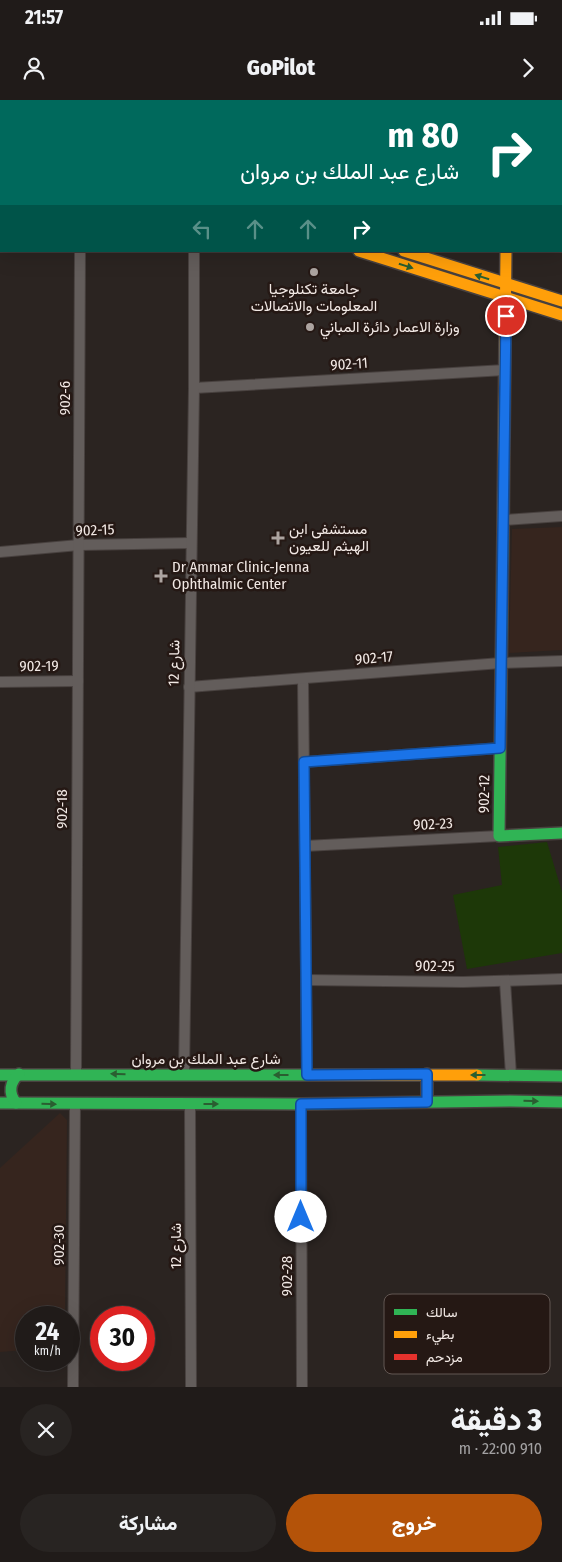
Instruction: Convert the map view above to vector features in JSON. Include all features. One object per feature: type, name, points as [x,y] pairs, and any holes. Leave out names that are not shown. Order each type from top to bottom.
[{"type":"street","name":"902-6","points":[[79,545],[80,252]]},
{"type":"street","name":"شارع 12","points":[[184,1075],[194,388],[194,252]]},
{"type":"street","points":[[362,252],[562,315]]},
{"type":"street","points":[[407,252],[505,284],[562,300]]},
{"type":"street","name":"902-12","points":[[499,836],[506,252]]},
{"type":"street","name":"902-11","points":[[194,388],[505,370]]},
{"type":"street","points":[[503,520],[562,516]]},
{"type":"street","name":"902-15","points":[[0,552],[79,545],[191,543]]},
{"type":"street","name":"902-18","points":[[76,1073],[79,545]]},
{"type":"street","name":"902-17","points":[[189,687],[501,663],[562,661]]},
{"type":"street","points":[[303,679],[307,1075]]},
{"type":"street","name":"902-19","points":[[0,682],[78,681]]},
{"type":"street","points":[[304,762],[500,748]]},
{"type":"street","name":"902-23","points":[[305,846],[562,833]]},
{"type":"street","name":"902-25","points":[[307,980],[506,982],[562,979]]},
{"type":"street","points":[[506,982],[511,1075]]},
{"type":"street","name":"شارع عبد الملك بن مروان","points":[[0,1075],[76,1073],[562,1076]]},
{"type":"street","points":[[16,1103],[12,1097],[11,1086],[14,1078],[19,1074]]},
{"type":"street","points":[[427,1074],[427,1102]]},
{"type":"street","points":[[0,1103],[301,1104],[562,1102]]},
{"type":"street","name":"902-30","points":[[73,1387],[75,1104]]},
{"type":"street","name":"شارع 12","points":[[190,1104],[191,1387]]},
{"type":"street","name":"902-28","points":[[301,1104],[302,1387]]},
{"type":"shaded area","points":[[562,527],[562,650],[509,653],[512,529]]},
{"type":"shaded area","points":[[60,1113],[67,1120],[65,1306],[15,1306],[15,1351],[0,1352],[0,1168]]},
{"type":"green space","points":[[547,842],[562,892],[562,953],[467,969],[453,895],[502,885],[498,847]]},
{"type":"traffic: fast","points":[[503,533],[499,836],[562,833]]},
{"type":"traffic: fast","points":[[16,1103],[13,1099],[11,1088],[19,1074]]},
{"type":"traffic: fast","points":[[0,1075],[310,1075]]},
{"type":"traffic: fast","points":[[477,1075],[562,1076]]},
{"type":"traffic: fast","points":[[0,1103],[301,1104],[562,1102]]},
{"type":"traffic: slow","points":[[362,252],[562,315]]},
{"type":"traffic: slow","points":[[407,252],[562,301]]},
{"type":"traffic: slow","points":[[503,533],[506,252]]},
{"type":"traffic: slow","points":[[310,1075],[477,1075]]},
{"type":"traffic: jam","points":[[427,1074],[427,1102]]},
{"type":"place","name":"جامعة تكنلوجيا المعلومات والاتصالات","points":[[314,272]]},
{"type":"place","name":"وزارة الاعمار دائرة المباني","points":[[310,327]]},
{"type":"place","name":"مستشفى ابن الهيثم للعيون","points":[[278,538]]},
{"type":"place","name":"Dr Ammar Clinic-Jenna Ophthalmic Center","points":[[161,576]]},
{"type":"route","points":[[301,1217],[301,1104],[427,1102],[427,1074],[307,1075],[304,762],[500,748],[506,316]]}]
